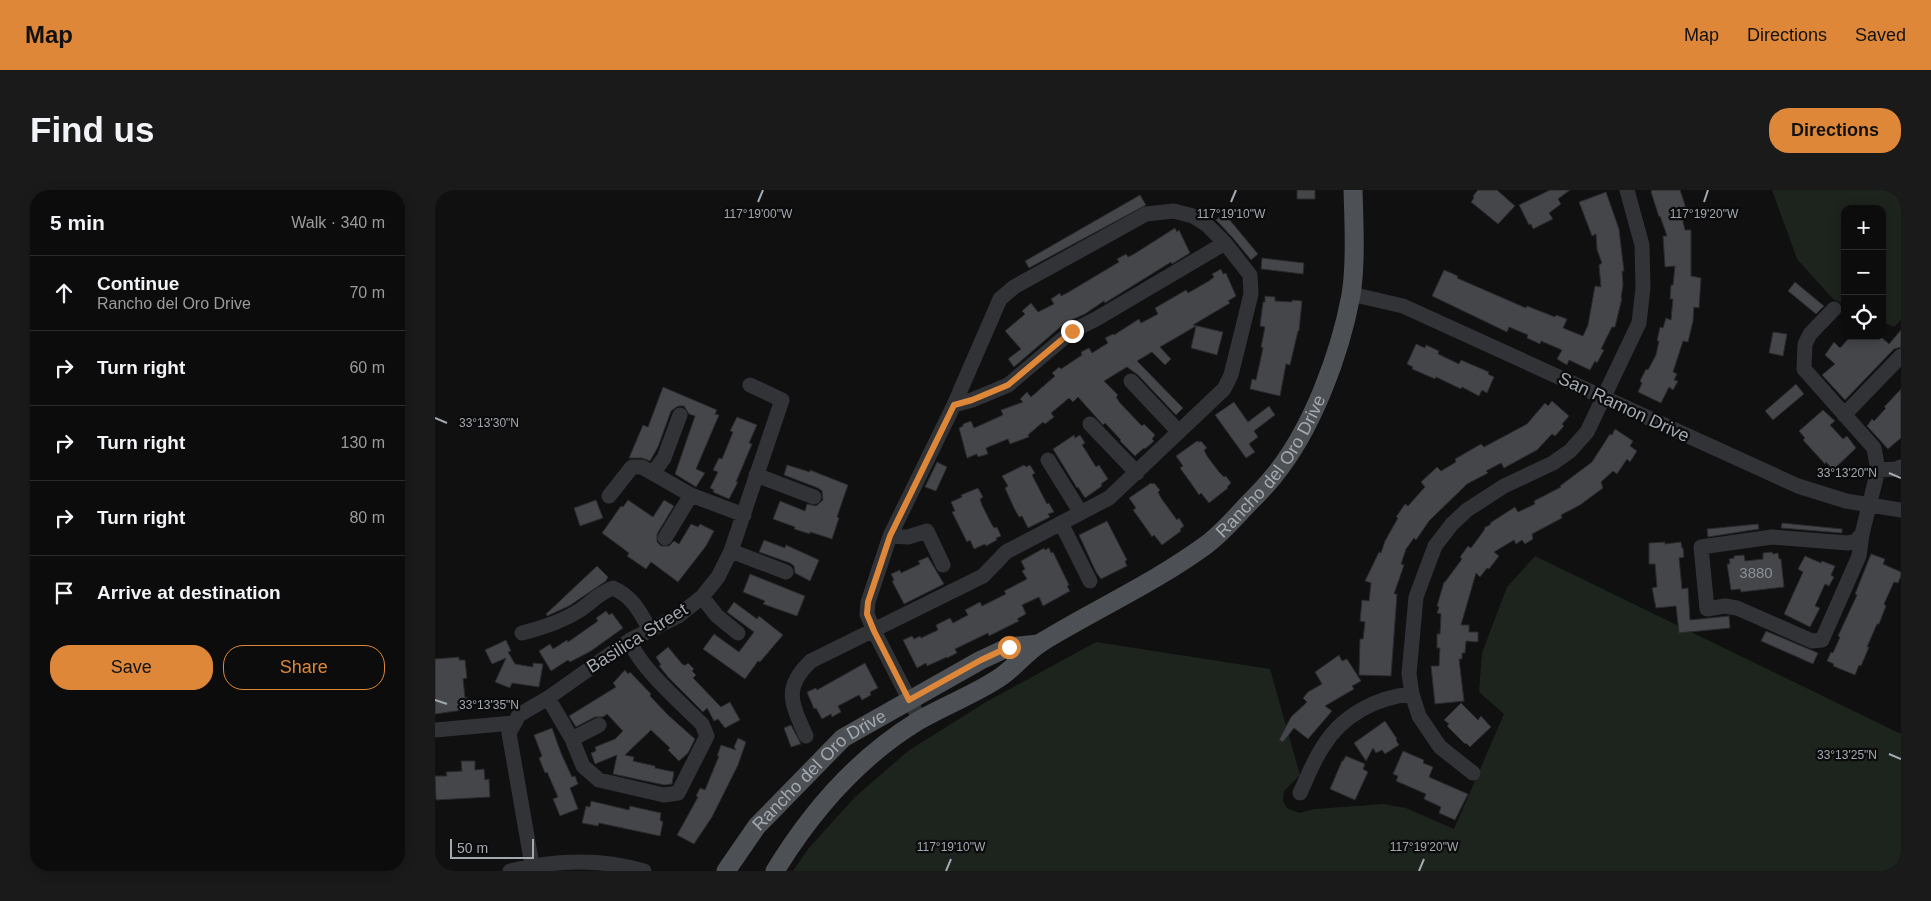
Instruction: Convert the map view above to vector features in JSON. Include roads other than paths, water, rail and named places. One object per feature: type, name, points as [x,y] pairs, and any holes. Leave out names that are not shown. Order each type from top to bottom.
[{"type":"main road","name":"Rancho del Oro Drive","points":[[775,871],[789,848],[823,804],[886,742],[920,720],[1002,676],[1039,644],[1151,581],[1207,544],[1228,526],[1273,477],[1293,450],[1323,390],[1335,359],[1351,294],[1354,225],[1353,190]]},
{"type":"main road","name":"Rancho del Oro Drive","points":[[726,871],[757,826],[843,738],[981,660],[1009,647],[1039,644]]},
{"type":"street","points":[[1473,772],[1440,747],[1419,716],[1412,694],[1409,674],[1416,597],[1435,546],[1452,524],[1467,510],[1504,486],[1553,463],[1570,451],[1587,432],[1639,323],[1643,288],[1642,245],[1627,190]]},
{"type":"street","points":[[806,736],[795,710],[792,686],[798,673],[811,661],[874,631],[983,576],[1006,552],[1109,498],[1224,389],[1236,358],[1251,294],[1250,275],[1225,243],[1207,225],[1193,216],[1175,211],[1146,214],[1014,286],[1001,299],[954,405],[890,536],[868,602],[867,614],[874,631],[920,720]]},
{"type":"street","points":[[954,405],[981,397],[1008,385],[1072,331],[1096,319],[1225,243]]},
{"type":"street","name":"San Ramon Drive","points":[[1351,294],[1403,306],[1798,486],[1846,502],[1901,510]]},
{"type":"street","points":[[1834,309],[1811,334],[1805,344],[1803,369],[1874,448],[1878,470],[1862,534],[1859,556],[1822,640],[1812,641],[1737,608],[1725,606],[1707,608],[1701,547],[1772,537],[1848,543],[1856,542],[1862,534]]},
{"type":"street","points":[[1844,415],[1901,356]]},
{"type":"street","points":[[1131,381],[1179,432]]},
{"type":"street","name":"Basilica Street","points":[[513,723],[519,716],[548,698],[630,640],[677,616],[701,597],[718,577],[731,551],[782,400],[750,385]]},
{"type":"street","points":[[653,473],[664,458],[680,415]]},
{"type":"street","points":[[1090,424],[1137,473]]},
{"type":"street","points":[[1048,460],[1081,512]]},
{"type":"street","points":[[609,496],[632,467],[642,466],[691,495],[744,515]]},
{"type":"street","points":[[1878,470],[1901,467]]},
{"type":"street","points":[[756,475],[814,497]]},
{"type":"street","points":[[665,538],[691,495]]},
{"type":"street","points":[[1061,523],[1090,581]]},
{"type":"street","points":[[890,536],[908,538],[927,531],[943,565]]},
{"type":"street","points":[[731,551],[786,572]]},
{"type":"street","points":[[522,634],[543,628],[580,610],[602,592],[613,588],[626,594],[640,612],[650,630]]},
{"type":"street","points":[[701,597],[717,616],[738,633]]},
{"type":"street","points":[[548,698],[572,739],[583,766],[599,780],[664,796],[678,793],[707,736],[702,724],[641,662],[632,649],[630,640]]},
{"type":"street","points":[[1300,794],[1322,747],[1344,721],[1377,701],[1396,695],[1412,694]]},
{"type":"street","points":[[435,730],[513,723],[509,733],[532,865]]},
{"type":"street","points":[[572,739],[599,725]]},
{"type":"street","points":[[510,871],[532,865],[547,867],[604,862],[644,871]]}]
